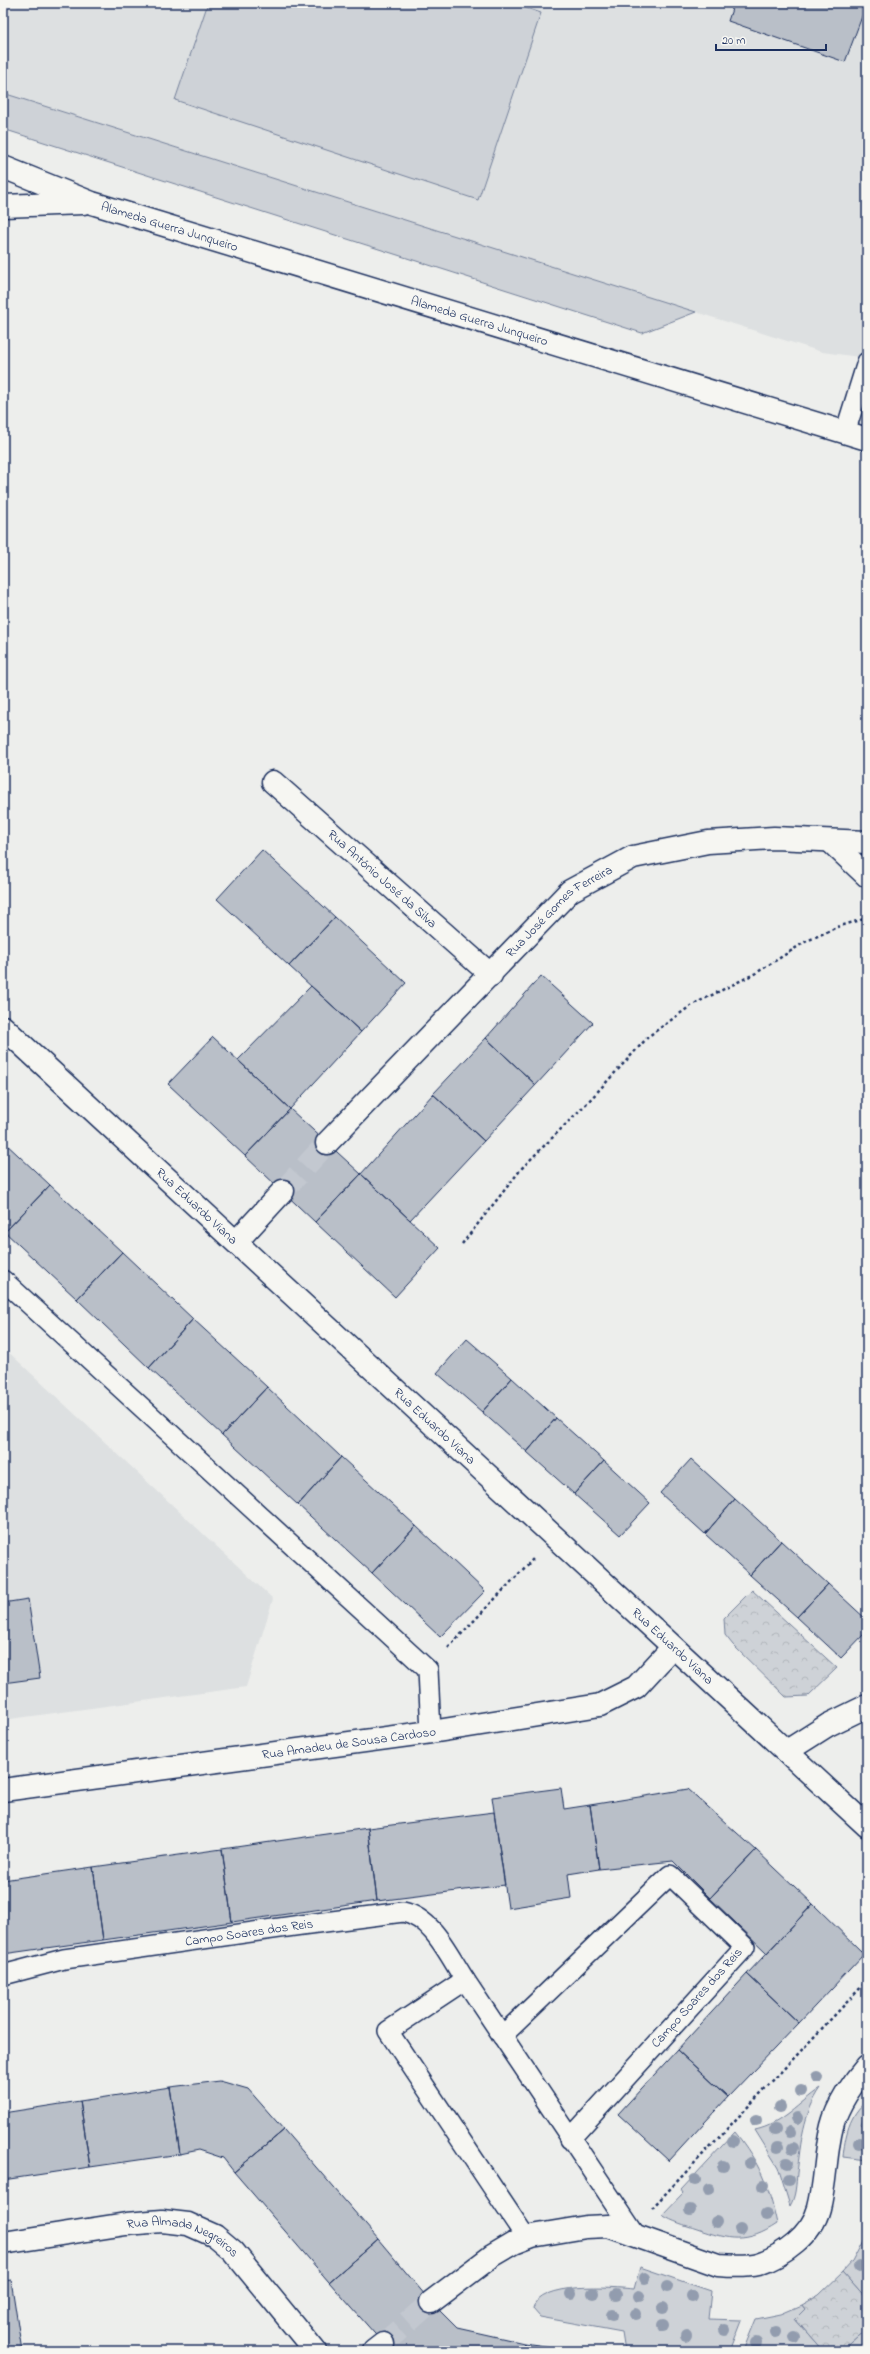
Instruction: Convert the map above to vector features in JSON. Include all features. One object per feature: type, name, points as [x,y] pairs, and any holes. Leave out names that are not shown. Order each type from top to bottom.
[{"type":"street","name":"Alameda Guerra Junqueiro","points":[[3,167],[92,203],[867,439]]},
{"type":"street","name":"Alameda Guerra Junqueiro","points":[[3,206],[92,203]]},
{"type":"street","name":"Rua António José da Silva","points":[[273,782],[491,975]]},
{"type":"street","name":"Rua José Gomes Ferreira","points":[[327,1143],[491,975],[570,891],[633,857],[708,842],[774,838],[867,842]]},
{"type":"street","points":[[830,841],[867,876]]},
{"type":"street","name":"Rua Eduardo Viana","points":[[3,1027],[237,1241],[554,1537],[867,1826]]},
{"type":"street","points":[[237,1241],[283,1192]]},
{"type":"street","name":"Rua Amadeu de Sousa Cardoso","points":[[3,1790],[431,1732],[600,1705],[636,1687],[673,1647]]},
{"type":"street","points":[[787,1751],[828,1725],[867,1706]]},
{"type":"street","points":[[431,2302],[492,2256],[514,2243],[586,2227],[608,2226],[635,2234],[718,2265],[737,2267],[758,2264],[778,2254],[796,2242],[809,2227],[818,2210],[828,2145],[836,2113],[866,2070]]},
{"type":"street","name":"Rua Almada Negreiros","points":[[3,2243],[126,2224],[162,2221],[188,2224],[214,2236],[232,2251],[315,2351]]},
{"type":"lane","points":[[846,433],[867,362]]},
{"type":"lane","points":[[3,1280],[428,1670],[431,1732]]},
{"type":"lane","name":"Campo Soares dos Reis","points":[[502,2036],[670,1875],[745,1947],[570,2139]]},
{"type":"lane","name":"Campo Soares dos Reis","points":[[3,1975],[64,1959],[300,1925],[403,1912],[412,1914],[428,1925],[635,2234]]},
{"type":"lane","points":[[465,1980],[388,2031],[527,2239]]},
{"type":"path","points":[[462,1244],[481,1216],[522,1168],[588,1102],[650,1036],[692,1005],[756,973],[805,942],[837,927],[867,918]]},
{"type":"path","points":[[428,1670],[554,1537]]},
{"type":"path","points":[[649,2212],[867,1981]]},
{"type":"shaded area","points":[[3,3],[867,3],[867,358],[822,352],[3,93]]},
{"type":"shaded area","points":[[3,1347],[273,1599],[246,1687],[3,1720]]},
{"type":"green space","points":[[208,3],[512,3],[541,13],[478,200],[175,100]]},
{"type":"green space","points":[[3,93],[696,312],[642,333],[3,129]]},
{"type":"green space","points":[[752,1590],[837,1668],[808,1696],[786,1697],[733,1645],[725,1635],[724,1618]]},
{"type":"green space","points":[[821,2088],[810,2108],[804,2129],[795,2190],[790,2206],[778,2167],[755,2130],[774,2123],[782,2118]]},
{"type":"green space","points":[[867,2101],[867,2109],[861,2124],[867,2130],[867,2160],[843,2157],[845,2142],[852,2119],[861,2106]]},
{"type":"green space","points":[[735,2132],[757,2164],[767,2186],[777,2224],[756,2235],[728,2238],[684,2225],[670,2220],[662,2215],[683,2193],[681,2190]]},
{"type":"green space","points":[[867,2233],[867,2299],[843,2272],[852,2262]]},
{"type":"green space","points":[[640,2267],[711,2291],[708,2319],[742,2320],[730,2351],[625,2351],[622,2332],[540,2317],[533,2309],[538,2300],[548,2294],[562,2290],[594,2287],[634,2289]]},
{"type":"green space","points":[[843,2272],[867,2299],[867,2329],[842,2351],[823,2351],[795,2319],[805,2309],[802,2305],[819,2295]]},
{"type":"green space","points":[[802,2305],[805,2309],[795,2319],[823,2351],[743,2351],[756,2319],[781,2314]]},
{"type":"green space","points":[[867,2329],[867,2351],[842,2351]]},
{"type":"building","points":[[734,3],[867,3],[845,62],[728,21]]},
{"type":"building","points":[[262,850],[335,917],[289,966],[217,899]]},
{"type":"building","points":[[335,917],[406,983],[361,1032],[289,966]]},
{"type":"building","points":[[541,976],[593,1023],[536,1085],[486,1038]]},
{"type":"building","points":[[311,986],[361,1032],[290,1109],[238,1060]]},
{"type":"building","points":[[213,1037],[290,1109],[245,1156],[168,1084]]},
{"type":"building","points":[[486,1038],[536,1085],[484,1141],[433,1094]]},
{"type":"building","points":[[433,1094],[484,1141],[410,1220],[361,1174]]},
{"type":"building","points":[[290,1109],[361,1174],[315,1222],[245,1156]]},
{"type":"building","points":[[3,1141],[50,1185],[5,1232],[3,1230]]},
{"type":"building","points":[[361,1174],[440,1248],[395,1297],[315,1222]]},
{"type":"building","points":[[50,1185],[122,1252],[77,1299],[5,1232]]},
{"type":"building","points":[[122,1252],[193,1319],[149,1368],[77,1299]]},
{"type":"building","points":[[193,1319],[267,1387],[222,1435],[149,1368]]},
{"type":"building","points":[[467,1339],[512,1378],[482,1412],[437,1373]]},
{"type":"building","points":[[512,1378],[556,1418],[527,1452],[482,1412]]},
{"type":"building","points":[[267,1387],[341,1457],[298,1505],[222,1435]]},
{"type":"building","points":[[556,1418],[604,1461],[574,1494],[527,1452]]},
{"type":"building","points":[[341,1457],[416,1526],[372,1573],[298,1505]]},
{"type":"building","points":[[691,1459],[735,1499],[705,1534],[660,1493]]},
{"type":"building","points":[[604,1461],[650,1503],[620,1535],[574,1494]]},
{"type":"building","points":[[735,1499],[781,1541],[750,1575],[705,1534]]},
{"type":"building","points":[[416,1526],[485,1591],[440,1637],[372,1573]]},
{"type":"building","points":[[781,1541],[828,1584],[797,1617],[750,1575]]},
{"type":"building","points":[[828,1584],[867,1620],[867,1631],[841,1658],[797,1617]]},
{"type":"building","points":[[28,1599],[40,1678],[3,1683],[3,1603]]},
{"type":"building","points":[[561,1788],[564,1809],[590,1805],[599,1869],[568,1874],[571,1898],[508,1908],[492,1797]]},
{"type":"building","points":[[688,1789],[756,1850],[710,1898],[673,1861],[599,1869],[590,1805]]},
{"type":"building","points":[[494,1812],[505,1885],[377,1901],[368,1828]]},
{"type":"building","points":[[368,1828],[377,1901],[232,1922],[222,1849]]},
{"type":"building","points":[[222,1849],[232,1922],[103,1940],[93,1867]]},
{"type":"building","points":[[756,1850],[813,1904],[767,1953],[710,1898]]},
{"type":"building","points":[[93,1867],[103,1940],[3,1954],[3,1880]]},
{"type":"building","points":[[813,1904],[864,1954],[799,2023],[747,1974]]},
{"type":"building","points":[[747,1974],[799,2023],[728,2097],[677,2050]]},
{"type":"building","points":[[677,2050],[728,2097],[669,2161],[618,2114]]},
{"type":"building","points":[[220,2081],[248,2089],[284,2130],[234,2172],[223,2158],[199,2150],[180,2154],[170,2087]]},
{"type":"building","points":[[170,2087],[180,2154],[90,2167],[80,2101]]},
{"type":"building","points":[[80,2101],[90,2167],[3,2180],[3,2113]]},
{"type":"building","points":[[284,2130],[378,2239],[329,2282],[234,2172]]},
{"type":"building","points":[[378,2239],[431,2302],[457,2328],[524,2343],[523,2351],[390,2351],[329,2282]]},
{"type":"building","points":[[11,2280],[22,2351],[3,2351],[3,2281]]},
{"type":"building","points":[[524,2343],[580,2351],[523,2351]]},
{"type":"tunnel","points":[[283,1191],[327,1143]]},
{"type":"tunnel","points":[[383,2344],[431,2302]]}]
